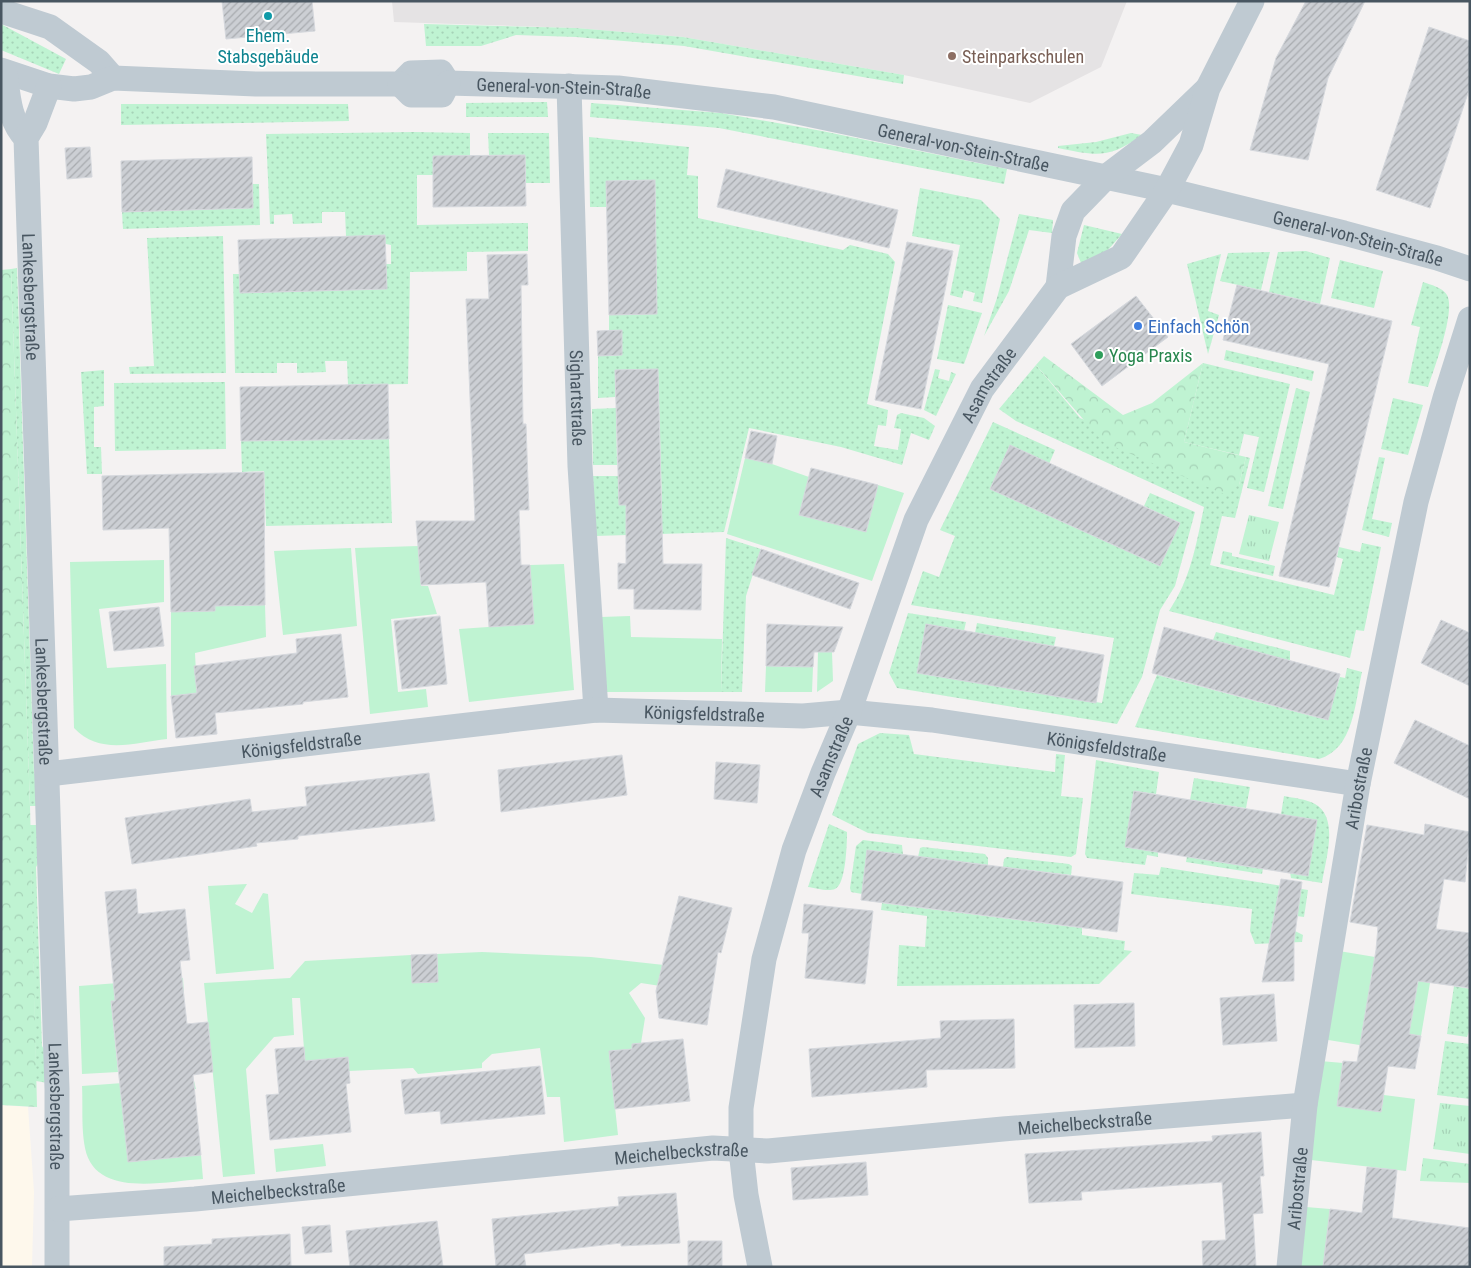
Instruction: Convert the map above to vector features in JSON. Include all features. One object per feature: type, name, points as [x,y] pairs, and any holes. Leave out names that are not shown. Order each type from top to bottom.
[{"type":"street","points":[[36,1],[50,27]]},
{"type":"street","name":"Asamstraße","points":[[760,1267],[751,1227],[741,1150],[741,1108],[764,959],[794,850],[823,773],[849,712],[916,520],[982,389],[1058,287],[1121,256],[1166,190],[1191,145],[1208,88],[1252,1]]},
{"type":"street","points":[[1,11],[50,27],[99,62],[113,78]]},
{"type":"street","name":"General-von-Stein-Straße","points":[[2,72],[49,86],[74,89],[90,87],[113,78],[256,84],[400,84],[411,73],[441,72],[448,83],[569,86],[696,96],[774,107],[1107,176],[1344,233],[1470,269]]},
{"type":"street","name":"Lankesbergstraße","points":[[2,72],[10,108],[18,130],[26,138]]},
{"type":"street","name":"Lankesbergstraße","points":[[49,86],[35,123],[26,138],[48,774],[58,1209],[57,1267]]},
{"type":"street","name":"Sighartstraße","points":[[569,86],[580,466],[596,710]]},
{"type":"street","name":"Asamstraße","points":[[1058,287],[1064,236],[1073,211],[1107,176],[1152,142],[1208,88]]},
{"type":"street","name":"Aribostraße","points":[[1289,1267],[1305,1105],[1358,784],[1416,502],[1445,398],[1470,319]]},
{"type":"street","name":"Königsfeldstraße","points":[[48,774],[596,710],[803,716],[849,712],[951,722],[1358,784]]},
{"type":"street","name":"Meichelbeckstraße","points":[[58,1209],[195,1199],[713,1148],[768,1151],[1003,1129],[1305,1105]]},
{"type":"shaded area","name":"Steinparkschulen","points":[[392,1],[1127,1],[1101,67],[1030,103],[904,75],[683,37],[576,28],[394,22]]},
{"type":"shaded area","points":[[1,1105],[28,1107],[34,1192],[32,1267],[1,1267]]},
{"type":"green space","points":[[1,24],[66,59],[59,74],[1,50]]},
{"type":"green space","points":[[424,24],[576,28],[683,37],[904,75],[903,84],[684,46],[576,37],[516,35],[481,46],[426,46]]},
{"type":"green space","points":[[547,102],[548,117],[466,117],[466,103]]},
{"type":"green space","points":[[591,103],[721,113],[822,131],[1007,169],[1004,184],[719,128],[590,117]]},
{"type":"green space","points":[[121,104],[348,104],[349,121],[121,125]]},
{"type":"green space","points":[[470,133],[470,156],[433,156],[433,175],[417,175],[417,225],[528,223],[528,251],[467,252],[467,271],[410,272],[408,384],[348,385],[347,361],[325,361],[326,372],[297,373],[297,363],[277,363],[277,373],[235,373],[233,274],[239,274],[240,293],[386,289],[386,264],[391,264],[391,245],[346,236],[345,212],[322,212],[322,223],[293,224],[292,214],[274,215],[274,224],[270,224],[266,134]]},
{"type":"green space","points":[[488,133],[549,133],[550,183],[526,183],[525,155],[489,155]]},
{"type":"green space","points":[[1131,133],[1142,135],[1131,143],[1102,154],[1083,153],[1058,148],[1058,146],[1096,142]]},
{"type":"green space","points":[[589,137],[689,147],[687,175],[698,176],[698,218],[843,250],[850,245],[888,254],[895,262],[867,404],[888,410],[886,426],[878,425],[874,446],[898,450],[901,429],[894,428],[897,415],[901,413],[924,418],[935,426],[929,440],[911,433],[902,465],[841,447],[749,428],[724,532],[595,536],[593,476],[618,476],[619,505],[662,503],[658,369],[615,370],[615,397],[598,398],[598,356],[622,355],[621,330],[609,330],[609,315],[657,314],[655,180],[606,181],[606,207],[590,207]]},
{"type":"green space","points":[[252,184],[259,184],[260,225],[123,229],[122,212],[253,208]]},
{"type":"green space","points":[[920,188],[981,200],[1000,219],[982,303],[973,301],[975,293],[964,290],[962,298],[950,295],[960,245],[912,236]]},
{"type":"green space","points":[[1019,214],[1053,220],[1052,233],[1029,230],[1009,291],[984,336],[997,298]]},
{"type":"green space","points":[[1084,225],[1122,234],[1107,251],[1081,263],[1077,253]]},
{"type":"green space","points":[[223,236],[226,373],[130,374],[129,367],[154,366],[147,238]]},
{"type":"green space","points":[[1306,251],[1330,258],[1320,304],[1269,292],[1278,252]]},
{"type":"green space","points":[[1270,252],[1261,290],[1220,281],[1228,253]]},
{"type":"green space","points":[[1221,254],[1208,311],[1219,315],[1208,354],[1187,264]]},
{"type":"green space","points":[[1340,260],[1383,271],[1374,308],[1331,298]]},
{"type":"green space","points":[[17,268],[34,773],[39,778],[40,806],[30,806],[11,269]]},
{"type":"green space","points":[[11,269],[30,806],[37,1107],[1,1105],[1,270]]},
{"type":"green space","points":[[1423,282],[1442,290],[1447,295],[1449,303],[1447,326],[1428,387],[1408,383],[1420,327],[1411,325]]},
{"type":"green space","points":[[948,305],[982,313],[964,364],[937,359]]},
{"type":"green space","points":[[1226,350],[1314,371],[1312,381],[1224,360]]},
{"type":"green space","points":[[1044,356],[1123,415],[1152,403],[1203,363],[1184,442],[1246,457],[1239,485],[1224,494],[1103,442],[1036,365]]},
{"type":"green space","points":[[1203,363],[1290,384],[1264,492],[1247,488],[1259,437],[1244,434],[1239,455],[1184,442]]},
{"type":"green space","points":[[1036,365],[1080,418],[1239,485],[1246,457],[1250,458],[1235,518],[1222,516],[1210,565],[1334,595],[1343,559],[1337,557],[1339,547],[1360,552],[1362,543],[1381,547],[1364,631],[1356,630],[1350,658],[1169,611],[1188,574],[1204,507],[1016,421],[999,409]]},
{"type":"green space","points":[[935,369],[940,370],[938,378],[949,381],[951,372],[956,374],[936,416],[924,410]]},
{"type":"green space","points":[[104,370],[104,406],[94,407],[94,447],[101,447],[102,474],[87,474],[81,372]]},
{"type":"green space","points":[[225,382],[226,449],[115,451],[114,383]]},
{"type":"green space","points":[[1296,388],[1310,392],[1283,509],[1268,506]]},
{"type":"green space","points":[[1393,398],[1423,405],[1408,455],[1381,449]]},
{"type":"green space","points":[[616,408],[617,465],[593,465],[592,409]]},
{"type":"green space","points":[[993,422],[1055,450],[1049,464],[1010,446],[990,489],[1160,566],[1180,523],[1144,506],[1150,493],[1195,512],[1175,586],[1160,610],[1142,677],[1117,724],[897,688],[889,673],[908,613],[966,622],[964,631],[926,624],[918,673],[1102,703],[1114,638],[911,605],[923,571],[939,577],[955,536],[940,530]]},
{"type":"green space","points":[[389,439],[392,523],[266,526],[264,471],[242,472],[241,441]]},
{"type":"green space","points":[[1379,457],[1385,458],[1372,519],[1392,523],[1389,537],[1362,530]]},
{"type":"green space","points":[[745,458],[772,464],[809,477],[799,515],[866,532],[878,485],[904,493],[872,581],[727,534]]},
{"type":"green space","points":[[1249,515],[1279,522],[1269,561],[1239,554]]},
{"type":"green space","points":[[726,538],[761,549],[746,596],[742,692],[721,692]]},
{"type":"green space","points":[[418,546],[421,586],[428,586],[437,614],[391,619],[398,692],[426,689],[428,707],[370,714],[355,548]]},
{"type":"green space","points":[[351,548],[357,626],[283,635],[274,551]]},
{"type":"green space","points":[[1223,551],[1232,553],[1232,556],[1275,566],[1273,576],[1220,564]]},
{"type":"green space","points":[[164,560],[164,602],[99,609],[107,668],[166,664],[167,739],[118,745],[94,742],[74,728],[70,562]]},
{"type":"green space","points":[[564,564],[574,690],[469,702],[459,629],[534,624],[530,565]]},
{"type":"green space","points":[[265,605],[266,637],[195,653],[197,693],[171,696],[171,612],[215,611],[215,606]]},
{"type":"green space","points":[[630,616],[631,637],[722,639],[721,692],[606,692],[601,617]]},
{"type":"green space","points":[[977,623],[1056,637],[1054,646],[975,633]]},
{"type":"green space","points":[[1216,632],[1290,651],[1290,661],[1213,640]]},
{"type":"green space","points":[[818,651],[832,652],[833,681],[817,692]]},
{"type":"green space","points":[[766,666],[813,667],[812,692],[765,692]]},
{"type":"green space","points":[[1347,668],[1362,672],[1351,723],[1340,745],[1331,754],[1319,759],[1135,727],[1157,675],[1327,720],[1340,677],[1345,678]]},
{"type":"green space","points":[[880,733],[909,735],[914,754],[1055,772],[1056,754],[1065,755],[1061,796],[1083,798],[1076,854],[1071,857],[868,833],[832,815],[858,744]]},
{"type":"green space","points":[[1096,760],[1159,772],[1156,794],[1134,791],[1158,852],[1158,857],[1147,855],[1145,865],[1087,858],[1085,854]]},
{"type":"green space","points":[[1194,778],[1250,787],[1246,808],[1190,800]]},
{"type":"green space","points":[[1284,796],[1315,804],[1323,811],[1327,819],[1329,840],[1322,883],[1291,878],[1281,814]]},
{"type":"green space","points":[[829,824],[847,832],[842,880],[839,886],[832,890],[808,887]]},
{"type":"green space","points":[[30,825],[40,825],[41,859],[36,867],[42,1046],[47,1054],[48,1083],[36,1081]]},
{"type":"green space","points":[[863,840],[902,845],[903,855],[862,894],[851,892],[850,888],[856,846]]},
{"type":"green space","points":[[920,848],[985,854],[988,858],[988,865],[918,857]]},
{"type":"green space","points":[[1187,856],[1263,868],[1262,874],[1186,862]]},
{"type":"green space","points":[[1007,857],[1069,864],[1072,866],[1071,875],[1003,867],[1004,859]]},
{"type":"green space","points":[[1161,867],[1308,890],[1304,917],[1275,913],[1271,932],[1295,931],[1303,935],[1302,942],[1255,944],[1250,931],[1252,909],[1131,894],[1134,873],[1159,875]]},
{"type":"green space","points":[[247,884],[235,904],[252,913],[263,893],[268,894],[274,969],[216,974],[208,886]]},
{"type":"green space","points":[[882,903],[1082,928],[1082,935],[1125,941],[1124,950],[1132,951],[1099,984],[897,986],[899,945],[925,947],[927,916],[881,910]]},
{"type":"green space","points":[[1339,951],[1375,957],[1410,1024],[1421,963],[1433,965],[1421,1036],[1405,1033],[1403,1052],[1322,1039]]},
{"type":"green space","points":[[482,952],[591,957],[664,965],[706,993],[641,983],[629,993],[645,1018],[641,1043],[632,1044],[632,1049],[609,1051],[618,1135],[564,1142],[560,1097],[547,1097],[540,1048],[492,1054],[482,1063],[482,1068],[418,1074],[413,1068],[349,1071],[348,1057],[305,1061],[300,998],[292,998],[294,1035],[274,1037],[246,1069],[255,1174],[223,1177],[204,983],[290,978],[305,961],[411,955],[413,983],[438,982],[437,954]]},
{"type":"green space","points":[[183,978],[184,994],[111,1001],[118,1072],[82,1074],[79,986]]},
{"type":"green space","points":[[1454,986],[1470,989],[1470,1029],[1467,1037],[1447,1034]]},
{"type":"green space","points":[[1445,1041],[1470,1044],[1470,1099],[1437,1095]]},
{"type":"green space","points":[[1320,1061],[1343,1063],[1337,1106],[1381,1111],[1384,1095],[1415,1099],[1406,1171],[1311,1160]]},
{"type":"green space","points":[[177,1079],[194,1081],[196,1089],[125,1096],[128,1162],[201,1155],[203,1179],[152,1184],[117,1181],[102,1175],[91,1164],[85,1148],[82,1086]]},
{"type":"green space","points":[[1440,1103],[1470,1106],[1470,1154],[1433,1149]]},
{"type":"green space","points":[[323,1144],[326,1166],[276,1172],[274,1149]]},
{"type":"green space","points":[[1423,1158],[1470,1164],[1470,1183],[1420,1181]]},
{"type":"green space","points":[[1306,1207],[1330,1209],[1323,1267],[1300,1267]]},
{"type":"building","name":"Ehem. Stabsgebäude","points":[[222,1],[312,1],[315,31],[226,39]]},
{"type":"building","points":[[1306,1],[1365,1],[1328,78],[1308,160],[1250,150],[1276,58]]},
{"type":"building","points":[[1429,27],[1470,41],[1470,87],[1430,208],[1376,190]]},
{"type":"building","points":[[90,147],[92,177],[67,179],[65,148]]},
{"type":"building","points":[[525,155],[526,206],[433,207],[433,156]]},
{"type":"building","points":[[252,157],[253,208],[122,212],[121,161]]},
{"type":"building","points":[[726,169],[898,210],[889,248],[717,207]]},
{"type":"building","points":[[655,180],[657,314],[609,315],[606,181]]},
{"type":"building","points":[[385,235],[387,289],[240,293],[238,240]]},
{"type":"building","points":[[907,242],[953,251],[921,409],[875,400]]},
{"type":"building","points":[[527,254],[528,285],[521,285],[523,424],[526,424],[529,510],[519,510],[521,565],[530,565],[534,624],[489,627],[486,582],[421,585],[416,521],[475,521],[466,299],[489,299],[487,255]]},
{"type":"building","points":[[1237,285],[1392,321],[1329,587],[1279,576],[1329,364],[1223,340]]},
{"type":"building","points":[[1136,296],[1168,337],[1102,386],[1071,344]]},
{"type":"building","points":[[622,330],[622,355],[598,356],[597,331]]},
{"type":"building","points":[[658,369],[663,564],[702,564],[701,610],[634,609],[634,589],[618,589],[618,563],[626,564],[626,505],[619,505],[615,370]]},
{"type":"building","points":[[388,384],[389,439],[241,441],[240,387]]},
{"type":"building","points":[[751,431],[777,436],[772,464],[745,458]]},
{"type":"building","points":[[1010,445],[1180,523],[1160,566],[990,489]]},
{"type":"building","points":[[811,468],[878,485],[866,532],[799,515]]},
{"type":"building","points":[[264,472],[265,605],[215,606],[215,611],[171,612],[169,528],[103,530],[102,476]]},
{"type":"building","points":[[761,549],[859,583],[850,609],[752,575]]},
{"type":"building","points":[[159,607],[164,646],[114,651],[109,612]]},
{"type":"building","points":[[440,616],[447,684],[402,689],[394,621]]},
{"type":"building","points":[[1441,620],[1470,633],[1470,686],[1421,663]]},
{"type":"building","points":[[767,624],[843,627],[834,652],[814,652],[813,667],[766,666]]},
{"type":"building","points":[[926,624],[1104,655],[1096,703],[917,673]]},
{"type":"building","points":[[1164,627],[1340,674],[1328,720],[1152,673]]},
{"type":"building","points":[[341,634],[348,697],[303,702],[303,704],[215,713],[217,734],[176,738],[171,696],[197,693],[194,666],[297,653],[296,639]]},
{"type":"building","points":[[1415,720],[1470,746],[1470,799],[1394,763]]},
{"type":"building","points":[[622,755],[627,795],[501,812],[498,770]]},
{"type":"building","points":[[716,762],[760,765],[757,803],[714,799]]},
{"type":"building","points":[[429,773],[435,821],[298,836],[298,839],[256,843],[257,846],[132,864],[125,818],[250,799],[252,812],[307,806],[305,787]]},
{"type":"building","points":[[1134,791],[1317,820],[1308,876],[1125,847]]},
{"type":"building","points":[[1425,824],[1470,832],[1465,882],[1444,879],[1436,929],[1470,933],[1470,988],[1418,981],[1409,1034],[1421,1036],[1415,1069],[1388,1066],[1381,1112],[1337,1106],[1343,1061],[1357,1062],[1376,950],[1378,927],[1350,922],[1367,825],[1424,835]]},
{"type":"building","points":[[867,850],[1123,882],[1117,932],[861,900]]},
{"type":"building","points":[[1281,879],[1302,882],[1294,941],[1294,981],[1262,982]]},
{"type":"building","points":[[136,889],[138,914],[185,909],[190,960],[180,961],[187,1024],[208,1022],[213,1072],[193,1075],[201,1155],[128,1162],[111,1001],[115,1001],[105,892]]},
{"type":"building","points":[[679,896],[732,908],[721,953],[718,952],[707,1025],[659,1018],[656,991]]},
{"type":"building","points":[[804,904],[873,911],[865,984],[805,978],[809,933],[802,933]]},
{"type":"building","points":[[437,954],[438,982],[412,983],[411,955]]},
{"type":"building","points":[[1274,994],[1277,1041],[1223,1045],[1220,998]]},
{"type":"building","points":[[1134,1003],[1135,1046],[1075,1048],[1074,1005]]},
{"type":"building","points":[[1014,1019],[1015,1068],[926,1070],[927,1087],[812,1097],[809,1049],[941,1038],[940,1021]]},
{"type":"building","points":[[683,1039],[690,1101],[615,1109],[609,1051],[632,1049],[632,1044]]},
{"type":"building","points":[[304,1047],[305,1061],[348,1057],[350,1083],[346,1084],[351,1132],[270,1140],[266,1095],[279,1094],[275,1049]]},
{"type":"building","points":[[540,1066],[545,1114],[441,1124],[440,1111],[405,1114],[401,1080]]},
{"type":"building","points":[[1261,1132],[1264,1176],[1260,1176],[1263,1213],[1253,1214],[1256,1267],[1203,1267],[1202,1241],[1226,1240],[1222,1182],[1081,1192],[1082,1200],[1029,1203],[1025,1154],[1213,1141],[1212,1136]]},
{"type":"building","points":[[866,1162],[868,1195],[793,1200],[791,1168]]},
{"type":"building","points":[[1367,1167],[1397,1170],[1392,1218],[1470,1228],[1470,1267],[1323,1267],[1330,1209],[1362,1213]]},
{"type":"building","points":[[676,1193],[680,1243],[621,1246],[621,1243],[524,1254],[526,1267],[496,1267],[492,1219],[619,1206],[618,1197]]},
{"type":"building","points":[[437,1221],[443,1267],[350,1267],[346,1231]]},
{"type":"building","points":[[330,1225],[332,1252],[305,1254],[302,1227]]},
{"type":"building","points":[[290,1234],[291,1267],[164,1267],[164,1247],[212,1244],[212,1239]]},
{"type":"building","points":[[688,1241],[722,1241],[722,1267],[688,1267]]},
{"type":"place","name":"Ehem. Stabsgebäude","points":[[268,16]]},
{"type":"place","name":"Steinparkschulen","points":[[952,56]]},
{"type":"place","name":"Einfach Schön","points":[[1138,326]]},
{"type":"place","name":"Yoga Praxis","points":[[1099,355]]}]
